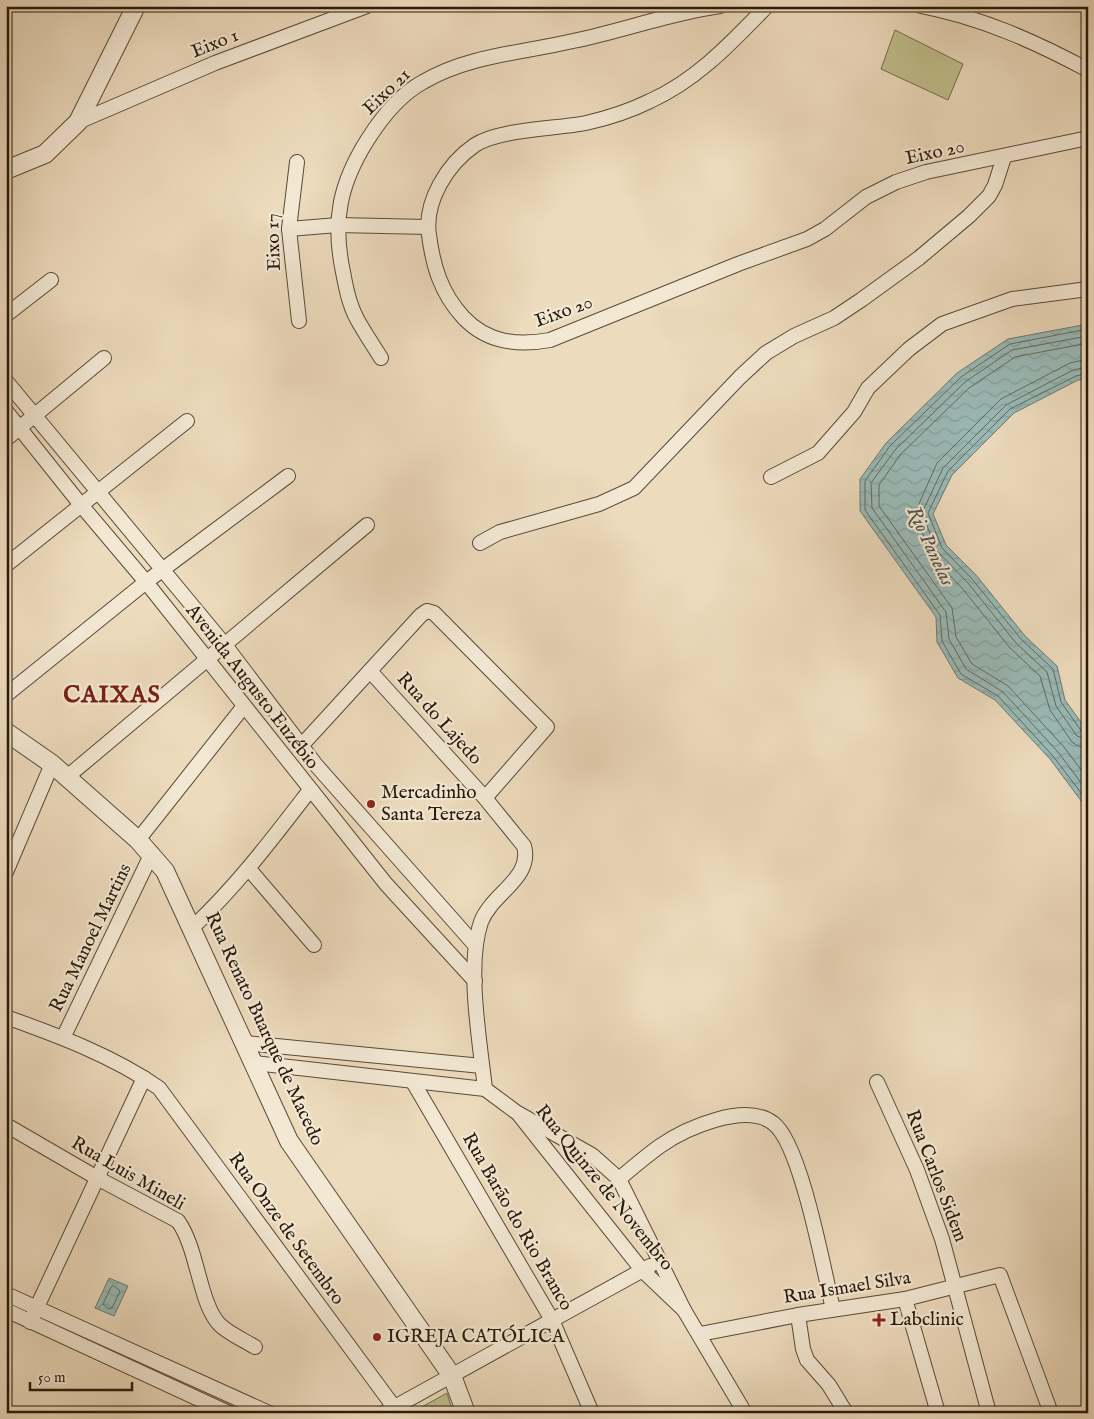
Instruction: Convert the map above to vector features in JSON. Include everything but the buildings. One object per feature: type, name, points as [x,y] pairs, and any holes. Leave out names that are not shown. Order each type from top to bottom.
[{"type":"street","points":[[6,170],[45,154],[78,122],[136,6]]},
{"type":"street","name":"Eixo 1","points":[[78,122],[215,63],[367,6]]},
{"type":"street","name":"Eixo 21","points":[[381,358],[357,318],[348,298],[338,249],[338,225],[343,190],[350,169],[388,112],[422,82],[468,62],[573,42],[645,21],[720,6]]},
{"type":"street","name":"Eixo 20","points":[[767,6],[696,74],[651,101],[626,112],[585,123],[496,137],[476,144],[456,162],[436,193],[430,208],[428,227],[432,257],[438,280],[447,297],[464,318],[490,336],[509,342],[526,344],[550,340],[721,270],[807,239],[825,229],[866,197],[896,182],[926,172],[1088,138]]},
{"type":"street","points":[[921,6],[960,14],[1008,32],[1088,70]]},
{"type":"street","points":[[480,543],[500,532],[599,504],[634,488],[740,377],[766,353],[794,336],[834,318],[861,300],[919,258],[969,216],[989,196],[996,185],[1004,157]]},
{"type":"street","name":"Eixo 17","points":[[297,162],[289,229],[299,321]]},
{"type":"street","points":[[289,229],[338,225],[428,227]]},
{"type":"street","points":[[6,314],[51,280]]},
{"type":"street","points":[[771,477],[818,453],[854,412],[868,388],[910,349],[942,324],[1012,299],[1088,289]]},
{"type":"street","points":[[6,439],[104,358]]},
{"type":"street","name":"Avenida Augusto Euzébio","points":[[6,381],[225,645],[301,746],[385,846],[475,945]]},
{"type":"street","name":"Avenida Augusto Euzébio","points":[[6,411],[81,505],[146,582],[206,660],[386,884],[475,981]]},
{"type":"street","points":[[6,565],[188,421]]},
{"type":"street","points":[[6,695],[146,582],[288,476]]},
{"type":"street","points":[[67,777],[367,525]]},
{"type":"street","points":[[301,746],[421,615],[427,611],[434,613],[547,728],[485,798]]},
{"type":"street","name":"Rua do Lajedo","points":[[370,670],[518,835],[524,846],[526,862],[517,877],[487,910],[475,945],[475,981],[485,1089]]},
{"type":"street","points":[[138,840],[244,706]]},
{"type":"street","name":"Rua Renato Buarque de Macedo","points":[[6,732],[52,764],[67,777],[138,840],[165,870],[289,1141],[452,1376],[466,1413]]},
{"type":"street","points":[[6,872],[52,764]]},
{"type":"street","points":[[192,928],[216,906],[249,868],[310,790]]},
{"type":"street","name":"Rua Manoel Martins","points":[[63,1038],[152,854]]},
{"type":"street","points":[[249,868],[314,945]]},
{"type":"street","name":"Rua Onze de Setembro","points":[[6,1017],[63,1038],[144,1078],[159,1088],[389,1410]]},
{"type":"street","points":[[245,1043],[482,1066]]},
{"type":"street","points":[[254,1063],[485,1089]]},
{"type":"street","points":[[30,1322],[38,1310],[144,1078]]},
{"type":"street","name":"Rua Barão do Rio Branco","points":[[413,1082],[552,1320],[592,1413]]},
{"type":"street","name":"Rua Carlos Sidem","points":[[877,1082],[917,1170],[942,1238],[989,1413]]},
{"type":"street","name":"Rua Quinze de Novembro","points":[[485,1089],[516,1112],[592,1155],[619,1179],[684,1310],[700,1334],[745,1413]]},
{"type":"street","name":"Rua Quinze de Novembro","points":[[516,1112],[643,1271],[684,1310]]},
{"type":"street","points":[[619,1179],[661,1145],[684,1132],[732,1116],[762,1116],[775,1124],[786,1137],[804,1187],[833,1309]]},
{"type":"street","name":"Rua Luis Mineli","points":[[6,1125],[99,1179],[178,1221],[188,1241],[215,1317],[226,1329],[255,1347]]},
{"type":"street","points":[[389,1410],[660,1260]]},
{"type":"street","name":"Rua Ismael Silva","points":[[700,1334],[833,1309],[905,1299],[1000,1275],[1050,1412]]},
{"type":"street","points":[[6,1294],[239,1407],[269,1413]]},
{"type":"street","points":[[905,1299],[938,1413]]},
{"type":"street","points":[[6,1310],[229,1413]]},
{"type":"street","points":[[798,1315],[803,1349],[807,1360],[828,1385],[846,1413]]},
{"type":"green space","points":[[895,30],[963,64],[948,100],[881,69]]},
{"type":"green space","points":[[447,1393],[453,1413],[411,1413]]},
{"type":"water","name":"Rio Panelas","points":[[1088,324],[1088,378],[1078,380],[1014,413],[952,475],[933,514],[946,545],[976,575],[1025,636],[1057,666],[1065,700],[1088,732],[1088,810],[1050,759],[995,700],[958,678],[937,642],[936,617],[860,511],[860,479],[886,443],[957,373],[1008,339]]},
{"type":"water","points":[[109,1278],[128,1286],[114,1316],[95,1308]]},
{"type":"place","name":"Mercadinho Santa Tereza","points":[[371,804]]},
{"type":"place","name":"Labclinic","points":[[879,1320]]},
{"type":"place","name":"IGREJA CATÓLICA","points":[[377,1337]]},
{"type":"district","name":"CAIXAS","points":[[112,695]]}]
